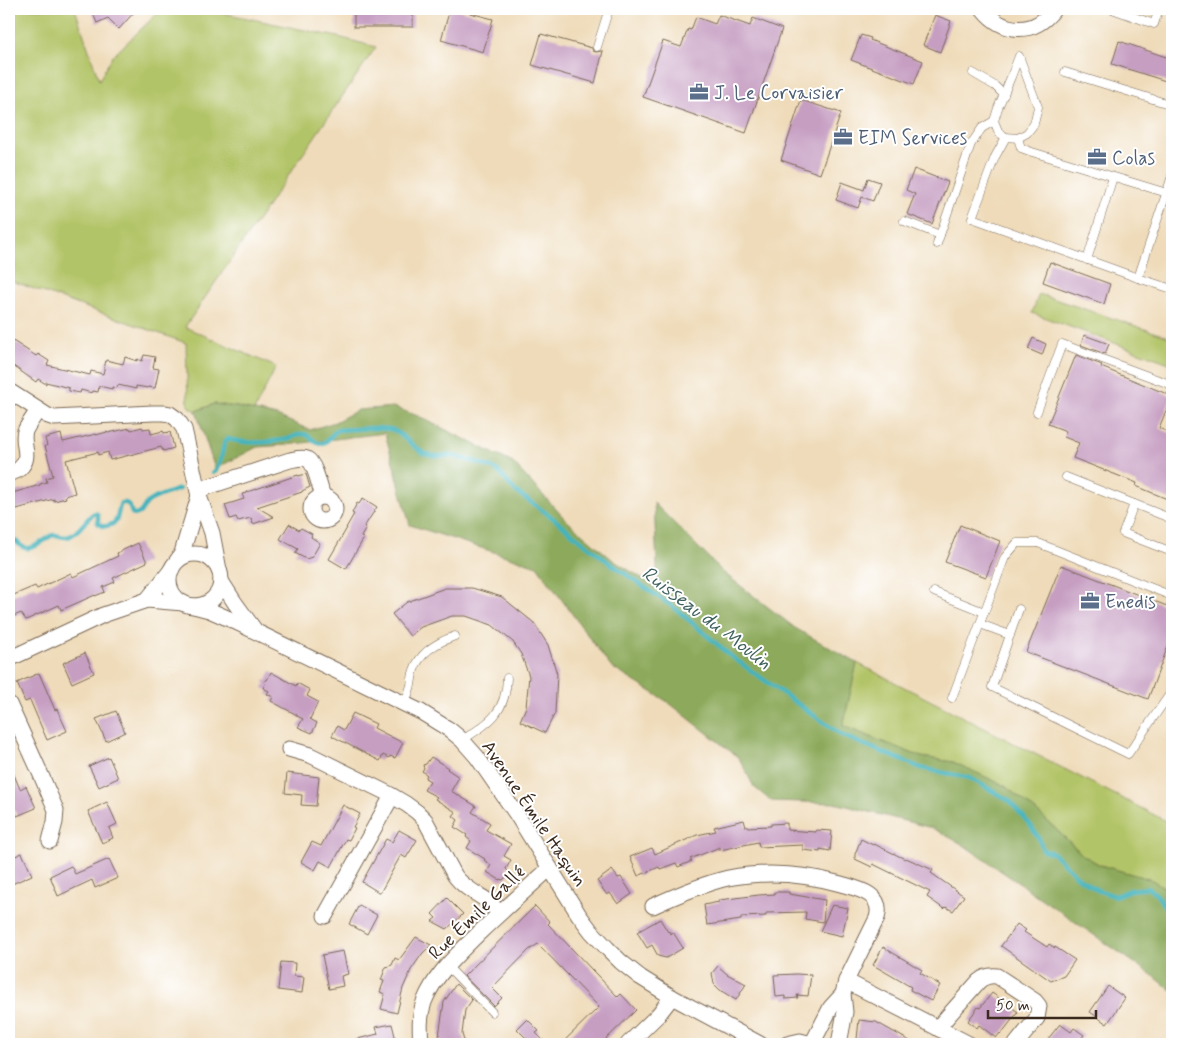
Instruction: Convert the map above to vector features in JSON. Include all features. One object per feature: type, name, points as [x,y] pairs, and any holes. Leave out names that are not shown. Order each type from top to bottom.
[{"type":"street","points":[[982,9],[990,18],[1000,24],[1018,29],[1034,26],[1050,15],[1054,9]]},
{"type":"street","points":[[9,391],[54,418],[164,413],[170,414],[177,419],[184,429],[198,493],[212,533],[220,576],[220,590],[216,597],[202,605],[189,605],[177,599],[172,592],[170,577],[182,552],[198,493]]},
{"type":"street","points":[[9,473],[17,471],[25,462],[27,456],[24,444],[25,430],[38,410]]},
{"type":"street","points":[[198,493],[290,460],[302,458],[312,463],[322,497]]},
{"type":"street","points":[[9,659],[103,615],[146,600],[184,557],[201,555],[208,558],[215,563],[220,576]]},
{"type":"street","name":"Avenue Émile Haquin","points":[[220,576],[235,603],[257,632]]},
{"type":"street","name":"Avenue Émile Haquin","points":[[146,600],[189,605],[209,610],[436,720],[462,740],[477,757],[517,815],[579,915],[607,948],[640,977],[672,997],[760,1044]]},
{"type":"street","points":[[9,704],[56,810],[50,841]]},
{"type":"street","points":[[289,748],[310,755],[406,804],[425,820],[459,882],[486,900],[500,913]]},
{"type":"street","points":[[325,916],[392,796]]},
{"type":"street","name":"Rue Émile Gallé","points":[[421,1044],[420,1019],[424,1004],[432,987],[447,966],[500,913],[550,868]]},
{"type":"street","points":[[653,906],[707,884],[747,875],[809,877],[827,880],[866,891],[875,900],[879,911],[876,918],[845,987],[831,1007],[812,1044],[800,1042],[787,1044]]},
{"type":"street","points":[[939,1029],[941,1024],[980,980],[991,975],[997,976],[1039,1006],[1037,1018],[1016,1044]]},
{"type":"street","points":[[845,987],[969,1044]]},
{"type":"street","points":[[839,1044],[845,1012],[845,987]]},
{"type":"street","points":[[628,1044],[672,997]]},
{"type":"lane","points":[[597,47],[607,15],[607,9]]},
{"type":"lane","points":[[1112,9],[1154,24],[1159,9]]},
{"type":"lane","points":[[1019,56],[1038,107],[1034,124],[1027,133],[1018,138],[1006,138],[999,133],[994,121],[1004,95],[1019,56]]},
{"type":"lane","points":[[1065,72],[1172,105]]},
{"type":"lane","points":[[972,73],[995,86],[1004,95]]},
{"type":"lane","points":[[937,244],[971,144],[982,128],[994,121]]},
{"type":"lane","points":[[1006,138],[995,158],[972,218],[1172,289]]},
{"type":"lane","points":[[1018,138],[1021,148],[1167,193]]},
{"type":"lane","points":[[1138,278],[1172,176]]},
{"type":"lane","points":[[1087,260],[1113,177]]},
{"type":"lane","points":[[904,221],[940,235]]},
{"type":"lane","points":[[1037,412],[1062,344],[1172,385]]},
{"type":"lane","points":[[1066,477],[1172,519]]},
{"type":"lane","points":[[1134,504],[1123,533],[1172,552]]},
{"type":"lane","points":[[952,698],[1005,557],[1018,542],[1038,543],[1172,596]]},
{"type":"lane","points":[[934,592],[984,612]]},
{"type":"lane","points":[[1019,609],[992,687],[1128,754],[1172,691]]},
{"type":"lane","points":[[980,624],[1010,635]]},
{"type":"lane","points":[[405,704],[414,670],[420,658],[442,641],[455,636]]},
{"type":"lane","points":[[462,740],[488,723],[501,708],[506,695],[507,678]]},
{"type":"lane","points":[[447,966],[492,1012]]},
{"type":"green space","points":[[9,9],[75,9],[99,80],[112,57],[162,9],[204,9],[338,37],[376,47],[185,327],[276,367],[254,411],[214,404],[196,411],[188,406],[186,343],[9,280]]},
{"type":"green space","points":[[1039,294],[1172,338],[1172,364],[1032,313]]},
{"type":"green space","points":[[214,404],[277,416],[310,430],[335,422],[358,410],[393,407],[418,416],[513,463],[566,520],[614,561],[658,588],[654,503],[724,573],[795,628],[857,663],[843,726],[921,757],[953,762],[1005,786],[1043,817],[1083,855],[1100,865],[1152,880],[1172,892],[1172,991],[1155,977],[962,844],[932,828],[835,803],[771,801],[754,787],[739,758],[668,702],[611,667],[537,566],[410,525],[385,433],[257,447],[215,469],[196,411]]},
{"type":"green space","points":[[857,663],[1172,824],[1172,892],[1152,880],[1100,865],[1083,855],[1043,817],[1005,786],[953,762],[921,757],[843,726]]},
{"type":"building","points":[[91,9],[137,9],[119,29],[108,18],[97,23]]},
{"type":"building","points":[[354,9],[413,9],[413,27],[354,27]]},
{"type":"building","points":[[450,9],[493,19],[483,52],[441,40]]},
{"type":"building","points":[[719,15],[750,26],[753,18],[782,29],[746,133],[643,97],[663,41],[681,47],[688,29],[691,30],[696,17],[715,24]]},
{"type":"building","points":[[935,15],[951,21],[940,52],[923,45]]},
{"type":"building","points":[[541,34],[592,48],[596,52],[603,51],[595,83],[532,65]]},
{"type":"building","points":[[861,35],[923,61],[914,84],[851,60]]},
{"type":"building","points":[[1119,41],[1172,59],[1172,83],[1112,64]]},
{"type":"building","points":[[801,100],[841,113],[820,174],[781,160]]},
{"type":"building","points":[[914,169],[948,182],[932,224],[907,214],[915,194],[906,190]]},
{"type":"building","points":[[868,178],[880,182],[873,201],[862,197],[858,208],[836,200],[842,182],[864,190]]},
{"type":"building","points":[[1050,262],[1110,284],[1104,304],[1043,282]]},
{"type":"building","points":[[1084,335],[1109,344],[1105,354],[1081,345]]},
{"type":"building","points":[[1033,338],[1046,344],[1042,355],[1028,349]]},
{"type":"building","points":[[13,341],[36,356],[38,354],[49,361],[47,365],[90,375],[91,371],[103,374],[106,360],[123,364],[125,357],[142,361],[144,355],[155,357],[153,368],[159,369],[155,388],[136,386],[136,389],[118,385],[117,388],[112,387],[112,389],[99,386],[98,392],[93,391],[92,393],[81,390],[80,393],[69,391],[69,388],[46,382],[46,384],[38,379],[36,382],[9,363],[9,348]]},
{"type":"building","points":[[1076,355],[1172,396],[1159,428],[1172,434],[1172,501],[1136,486],[1137,483],[1073,458],[1079,443],[1064,437],[1066,431],[1048,424]]},
{"type":"building","points":[[142,427],[143,429],[150,428],[151,434],[163,431],[164,433],[170,432],[174,448],[163,451],[161,447],[110,460],[108,452],[98,455],[98,452],[66,460],[75,493],[65,496],[66,498],[54,501],[54,499],[9,511],[9,494],[40,485],[47,482],[46,478],[53,476],[45,446],[47,446],[45,438],[61,434],[63,442],[96,434]]},
{"type":"building","points":[[306,474],[310,487],[302,492],[257,507],[274,517],[253,524],[251,518],[238,521],[236,517],[230,519],[225,505],[244,499],[242,494]]},
{"type":"building","points":[[363,498],[377,507],[364,527],[366,528],[361,537],[364,538],[346,569],[329,559],[354,514],[352,513],[357,503],[359,504]]},
{"type":"building","points":[[289,524],[299,530],[301,528],[312,534],[311,537],[320,543],[312,557],[306,559],[295,553],[298,549],[280,539]]},
{"type":"building","points":[[960,525],[1000,541],[986,577],[945,562]]},
{"type":"building","points":[[138,543],[147,562],[113,578],[115,582],[103,587],[105,592],[61,610],[59,605],[26,620],[21,613],[9,618],[9,597],[35,586],[37,589],[71,573],[73,577],[118,556],[117,553]]},
{"type":"building","points":[[1061,565],[1172,608],[1172,635],[1148,699],[1026,652]]},
{"type":"building","points":[[445,588],[472,588],[502,597],[534,623],[548,645],[557,674],[555,713],[545,733],[520,721],[526,707],[529,676],[521,654],[513,642],[492,625],[466,616],[452,616],[421,627],[410,636],[392,614],[407,602]]},
{"type":"building","points":[[85,653],[94,673],[72,683],[63,663]]},
{"type":"building","points":[[271,672],[296,686],[297,683],[310,690],[307,696],[318,702],[310,719],[317,723],[312,733],[298,727],[303,719],[271,701],[273,697],[267,694],[269,691],[263,688],[264,681],[267,680]]},
{"type":"building","points":[[39,673],[55,710],[57,709],[67,731],[47,740],[30,700],[25,702],[17,683]]},
{"type":"building","points":[[116,711],[125,732],[106,741],[96,719]]},
{"type":"building","points":[[353,713],[376,724],[374,728],[403,743],[395,758],[383,755],[380,761],[332,736],[337,726],[344,730]]},
{"type":"building","points":[[109,757],[118,778],[99,787],[89,766]]},
{"type":"building","points":[[431,757],[459,777],[451,791],[476,806],[472,812],[490,823],[486,830],[511,844],[504,856],[511,860],[506,869],[510,873],[503,880],[487,872],[491,865],[467,848],[471,841],[466,837],[467,835],[454,827],[458,820],[453,816],[456,812],[435,799],[437,797],[424,790],[430,781],[425,778],[427,775],[422,771],[423,765]]},
{"type":"building","points":[[9,763],[20,789],[26,786],[36,808],[17,816],[9,799]]},
{"type":"building","points":[[287,773],[319,777],[316,806],[301,805],[302,795],[285,793]]},
{"type":"building","points":[[107,802],[117,824],[109,828],[113,838],[102,843],[88,811]]},
{"type":"building","points":[[343,805],[360,814],[349,840],[346,839],[331,867],[320,861],[315,870],[301,862],[312,842],[321,846]]},
{"type":"building","points":[[744,820],[746,827],[787,823],[787,830],[832,831],[830,851],[820,849],[820,852],[803,850],[803,845],[759,847],[758,842],[720,850],[720,847],[690,859],[692,861],[678,867],[676,863],[660,869],[659,867],[638,876],[630,857],[652,848],[655,854],[697,835],[716,831],[714,827]]},
{"type":"building","points":[[399,830],[417,840],[406,858],[401,855],[380,893],[362,882],[386,839],[392,842]]},
{"type":"building","points":[[861,839],[933,870],[931,873],[964,896],[953,911],[946,907],[944,909],[927,897],[930,892],[873,864],[872,867],[855,859]]},
{"type":"building","points":[[22,853],[32,875],[12,884],[9,878],[9,859]]},
{"type":"building","points":[[109,859],[118,878],[95,888],[92,880],[58,896],[50,876],[71,866],[75,874]]},
{"type":"building","points":[[612,870],[618,878],[621,877],[632,894],[618,904],[610,893],[607,895],[597,881]]},
{"type":"building","points":[[775,892],[789,892],[789,894],[825,900],[823,922],[805,919],[806,912],[766,913],[766,916],[741,917],[741,920],[707,925],[704,905],[719,902],[719,900],[775,894]]},
{"type":"building","points":[[447,898],[463,914],[447,929],[432,921],[436,918],[432,914]]},
{"type":"building","points":[[359,905],[377,915],[367,934],[349,924]]},
{"type":"building","points":[[832,905],[848,908],[842,936],[820,931]]},
{"type":"building","points":[[535,906],[550,922],[548,924],[618,997],[621,994],[636,1010],[601,1044],[561,1044],[599,1007],[538,944],[529,950],[492,988],[502,998],[494,1006],[464,976]]},
{"type":"building","points":[[660,919],[668,932],[671,934],[673,932],[683,948],[666,958],[658,956],[652,945],[647,948],[637,932]]},
{"type":"building","points":[[1017,924],[1026,930],[1024,932],[1047,947],[1049,944],[1075,960],[1064,976],[1051,981],[1001,946]]},
{"type":"building","points":[[416,937],[431,945],[411,970],[403,988],[397,1013],[381,1009],[385,994],[380,992],[384,981],[381,980],[386,967],[392,965],[395,958],[399,960]]},
{"type":"building","points":[[883,947],[922,970],[920,973],[940,985],[931,1001],[910,990],[911,987],[873,965]]},
{"type":"building","points":[[343,951],[348,974],[341,976],[343,986],[329,989],[322,955]]},
{"type":"building","points":[[281,962],[295,963],[294,976],[304,977],[302,993],[278,990]]},
{"type":"building","points":[[718,966],[727,974],[746,984],[736,1000],[714,984],[712,973]]},
{"type":"building","points":[[774,975],[811,975],[808,996],[797,995],[798,998],[785,999],[785,996],[776,997]]},
{"type":"building","points":[[456,984],[472,1000],[465,1010],[462,1034],[465,1044],[442,1044],[439,1036],[444,1002]]},
{"type":"building","points":[[1108,986],[1125,998],[1107,1024],[1090,1012]]},
{"type":"building","points":[[992,993],[1018,1012],[996,1038],[979,1025],[977,1028],[968,1021],[978,1007],[980,1008]]},
{"type":"building","points":[[527,1019],[539,1031],[536,1033],[547,1044],[532,1044],[517,1029]]},
{"type":"building","points":[[859,1020],[876,1022],[915,1044],[875,1044],[857,1039]]},
{"type":"building","points":[[392,1024],[397,1044],[353,1044],[353,1040],[378,1034],[376,1027]]},
{"type":"building","points":[[1060,1024],[1071,1032],[1074,1028],[1084,1035],[1080,1040],[1086,1044],[1044,1044]]},
{"type":"waterway","name":"Ruisseau du Moulin","points":[[213,473],[220,463],[225,441],[228,439],[243,442],[265,442],[305,434],[317,443],[323,443],[338,430],[373,428],[391,429],[423,453],[434,456],[453,456],[497,470],[515,491],[607,561],[676,609],[732,657],[843,736],[921,768],[970,778],[1010,801],[1031,826],[1043,850],[1053,853],[1079,878],[1097,890],[1115,896],[1130,890],[1148,888],[1157,895],[1172,918]]},
{"type":"waterway","name":"Ruisseau du Moulin","points":[[9,546],[14,541],[22,547],[29,548],[36,546],[52,535],[70,536],[90,516],[96,513],[98,515],[98,523],[102,526],[108,526],[117,519],[121,503],[129,505],[134,515],[141,512],[151,500],[179,489]]},
{"type":"place","name":"J. Le Corvaisier","points":[[699,92]]},
{"type":"place","name":"EIM Services","points":[[843,137]]},
{"type":"place","name":"Colas","points":[[1097,157]]},
{"type":"place","name":"Enedis","points":[[1090,601]]}]
